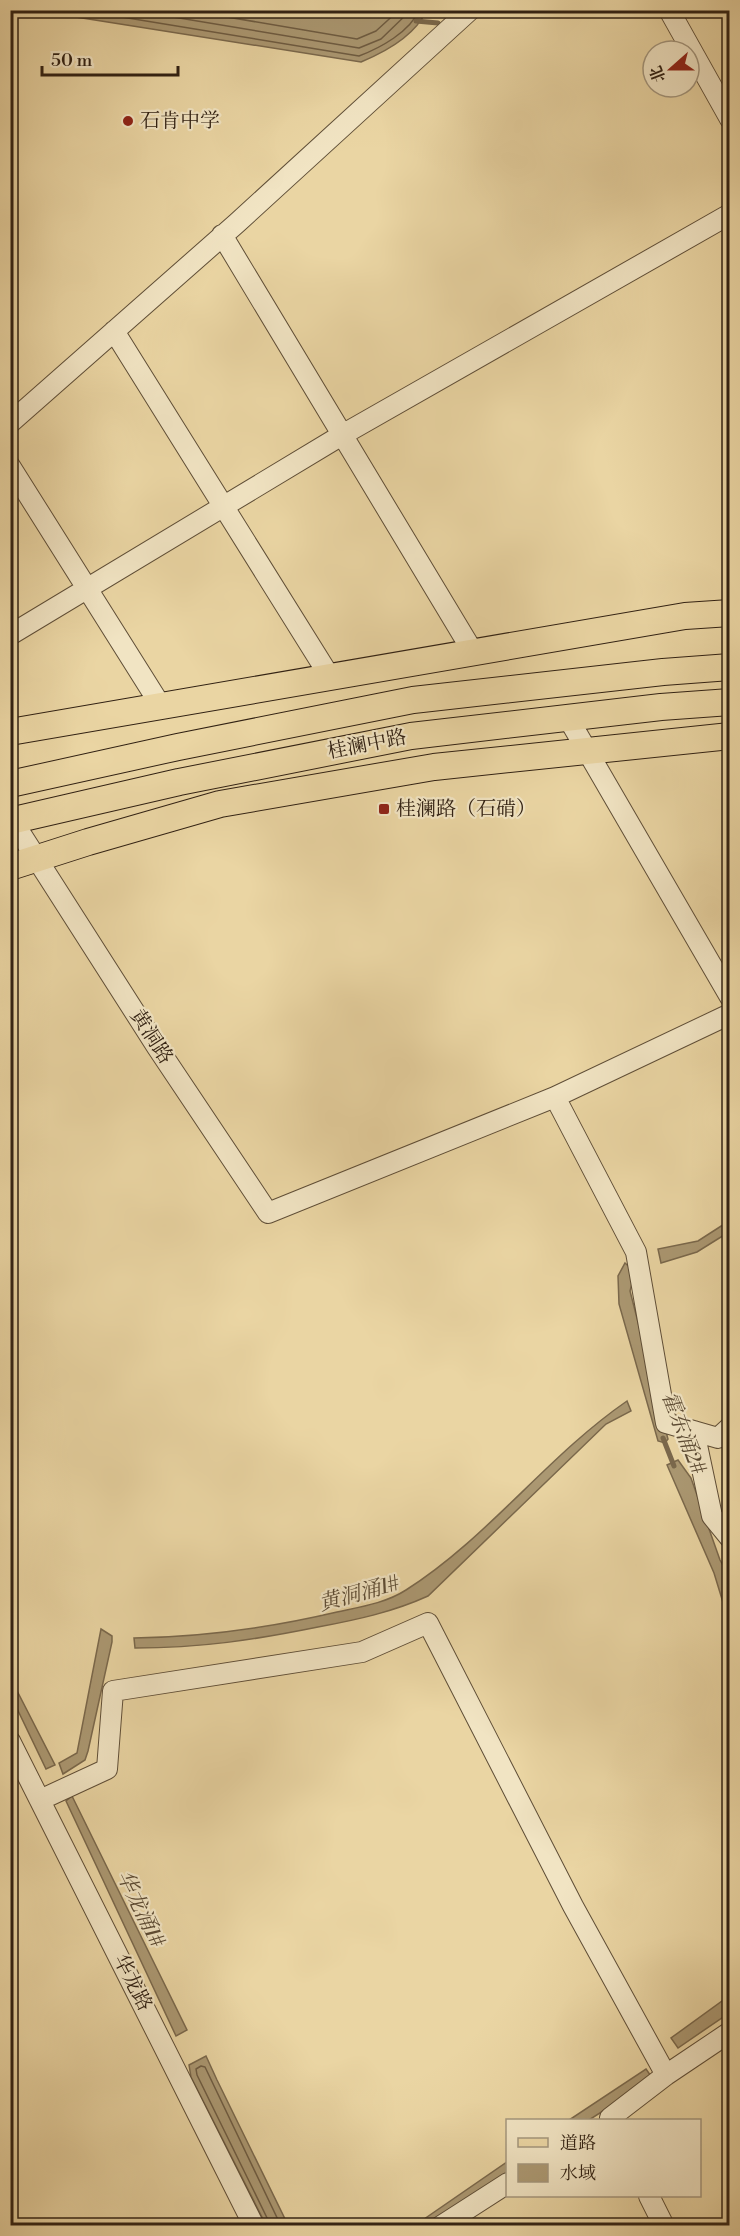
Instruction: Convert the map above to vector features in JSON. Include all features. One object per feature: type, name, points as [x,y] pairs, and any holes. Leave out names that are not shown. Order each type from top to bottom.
[{"type":"main road","points":[[10,732],[685,616],[729,613]]},
{"type":"main road","points":[[392,704],[473,652]]},
{"type":"main road","name":"桂澜中路","points":[[10,784],[392,704],[663,672],[729,667]]},
{"type":"main road","name":"桂澜中路","points":[[11,820],[179,782],[411,736],[729,702]]},
{"type":"main road","points":[[10,867],[220,804],[434,766],[729,736]]},
{"type":"street","points":[[10,423],[470,10]]},
{"type":"street","points":[[669,10],[729,119]]},
{"type":"street","points":[[10,635],[342,435],[729,214]]},
{"type":"street","points":[[222,235],[473,652]]},
{"type":"street","points":[[114,331],[330,677]]},
{"type":"street","points":[[10,466],[161,706]]},
{"type":"street","points":[[568,718],[729,997]]},
{"type":"street","name":"黄洞路","points":[[11,820],[157,1047],[268,1213],[555,1097]]},
{"type":"street","points":[[729,1014],[555,1097],[636,1252],[666,1423],[718,1438],[729,1427]]},
{"type":"street","points":[[694,1431],[712,1516],[729,1538]]},
{"type":"street","points":[[40,1800],[107,1769],[112,1691],[362,1652],[428,1623],[573,1906],[666,2075]]},
{"type":"street","name":"华龙路","points":[[10,1741],[20,1782],[40,1800],[254,2226]]},
{"type":"street","points":[[610,2119],[666,2075],[729,2032]]},
{"type":"street","points":[[441,2226],[506,2184]]},
{"type":"street","points":[[650,2197],[664,2226]]},
{"type":"water","points":[[53,11],[426,11],[415,28],[407,35],[389,48],[361,62],[57,14]]},
{"type":"water","points":[[729,1221],[729,1232],[697,1252],[661,1263],[658,1249],[698,1241]]},
{"type":"water","points":[[625,1263],[635,1272],[630,1291],[668,1439],[665,1443],[658,1441],[619,1304],[618,1276]]},
{"type":"water","points":[[627,1401],[631,1411],[606,1424],[428,1596],[374,1615],[272,1636],[205,1645],[135,1648],[134,1638],[211,1634],[312,1618],[381,1601],[406,1590],[464,1546],[570,1446]]},
{"type":"water","points":[[678,1460],[691,1478],[720,1560],[730,1578],[729,1622],[714,1573],[667,1465]]},
{"type":"water","points":[[101,1629],[112,1636],[112,1642],[88,1751],[85,1760],[63,1774],[59,1763],[77,1753]]},
{"type":"water","points":[[11,1679],[55,1765],[46,1769],[11,1696]]},
{"type":"water","points":[[72,1796],[187,2030],[176,2036],[66,1801]]},
{"type":"water","points":[[729,1996],[729,2013],[678,2048],[671,2038]]},
{"type":"water","points":[[206,2056],[288,2225],[266,2225],[191,2077],[189,2065]]},
{"type":"water","points":[[646,2069],[653,2079],[591,2119],[571,2119]]},
{"type":"water","points":[[506,2163],[506,2174],[428,2225],[414,2226]]},
{"type":"waterway","points":[[416,21],[438,23]]},
{"type":"waterway","name":"霍东涌2#","points":[[663,1438],[674,1466]]},
{"type":"place","name":"石肯中学","points":[[128,121]]},
{"type":"place","name":"桂澜路（石𬒔）","points":[[384,809]]},
{"type":"water label","name":"黄洞涌1#","points":[[359,1594]]},
{"type":"water label","name":"华龙涌1#","points":[[140,1909]]}]
